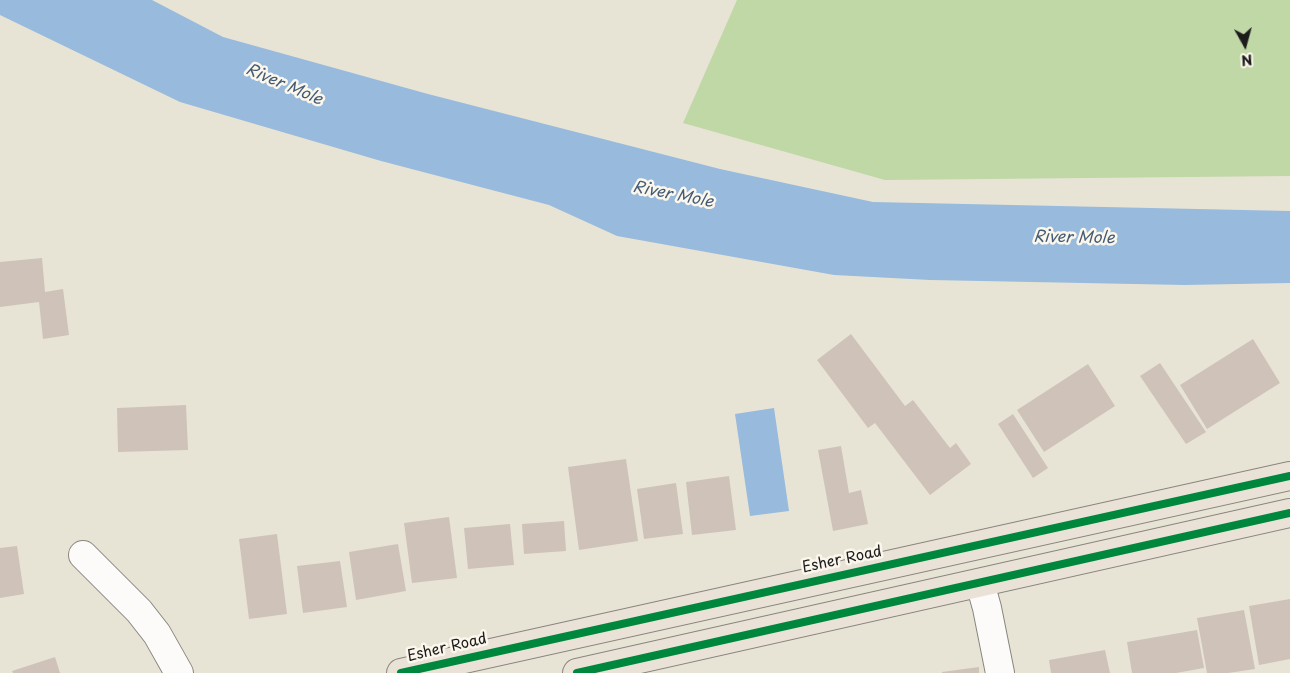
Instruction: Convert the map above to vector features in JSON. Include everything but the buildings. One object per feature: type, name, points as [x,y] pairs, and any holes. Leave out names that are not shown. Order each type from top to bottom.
[{"type":"main road","name":"Esher Road","points":[[401,673],[1290,476]]},
{"type":"main road","points":[[577,673],[1290,513]]},
{"type":"street","points":[[83,555],[139,611],[157,634],[179,673]]},
{"type":"street","points":[[980,583],[1000,673]]},
{"type":"green space","points":[[737,0],[1290,0],[1290,176],[885,180],[683,123]]},
{"type":"water","name":"River Mole","points":[[0,0],[152,0],[223,37],[428,94],[720,169],[873,202],[1290,211],[1290,283],[1185,285],[930,280],[834,275],[617,236],[549,205],[381,161],[180,102],[0,15]]},
{"type":"water","points":[[774,408],[789,511],[750,516],[735,414]]},
{"type":"cycle path","points":[[401,673],[1290,476]]},
{"type":"cycle path","points":[[577,673],[1290,513]]}]
